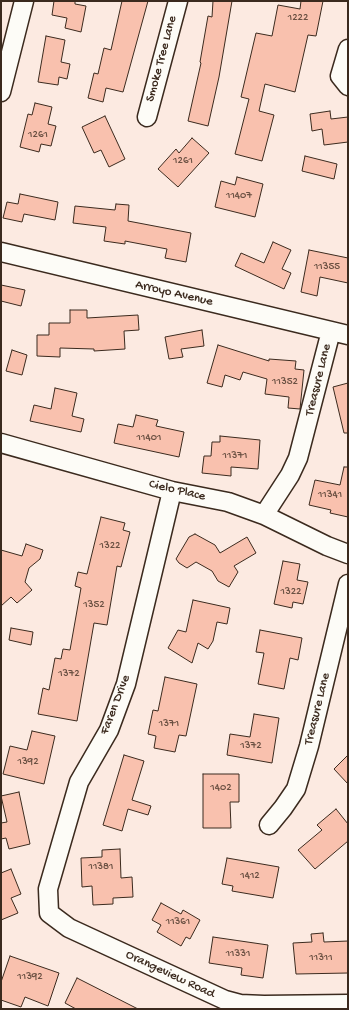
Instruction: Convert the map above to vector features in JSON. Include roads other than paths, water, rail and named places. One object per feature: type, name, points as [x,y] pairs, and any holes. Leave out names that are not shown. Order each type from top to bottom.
[{"type":"street","points":[[1,92],[24,1]]},
{"type":"street","name":"Smoke Tree Lane","points":[[147,117],[178,1]]},
{"type":"street","points":[[348,49],[340,76],[348,86]]},
{"type":"street","name":"Arroyo Avenue","points":[[1,252],[348,336]]},
{"type":"street","name":"Treasure Lane","points":[[264,515],[290,475],[298,458],[330,331]]},
{"type":"street","name":"Cielo Place","points":[[1,443],[172,491],[228,502],[264,515],[326,546],[348,554]]},
{"type":"street","name":"Faren Drive","points":[[49,914],[48,889],[79,782],[109,730],[126,684],[172,491]]},
{"type":"street","name":"Treasure Lane","points":[[269,825],[296,789],[309,746],[348,584]]},
{"type":"street","name":"Orangeview Road","points":[[49,914],[69,928],[240,1006],[348,1004]]}]
